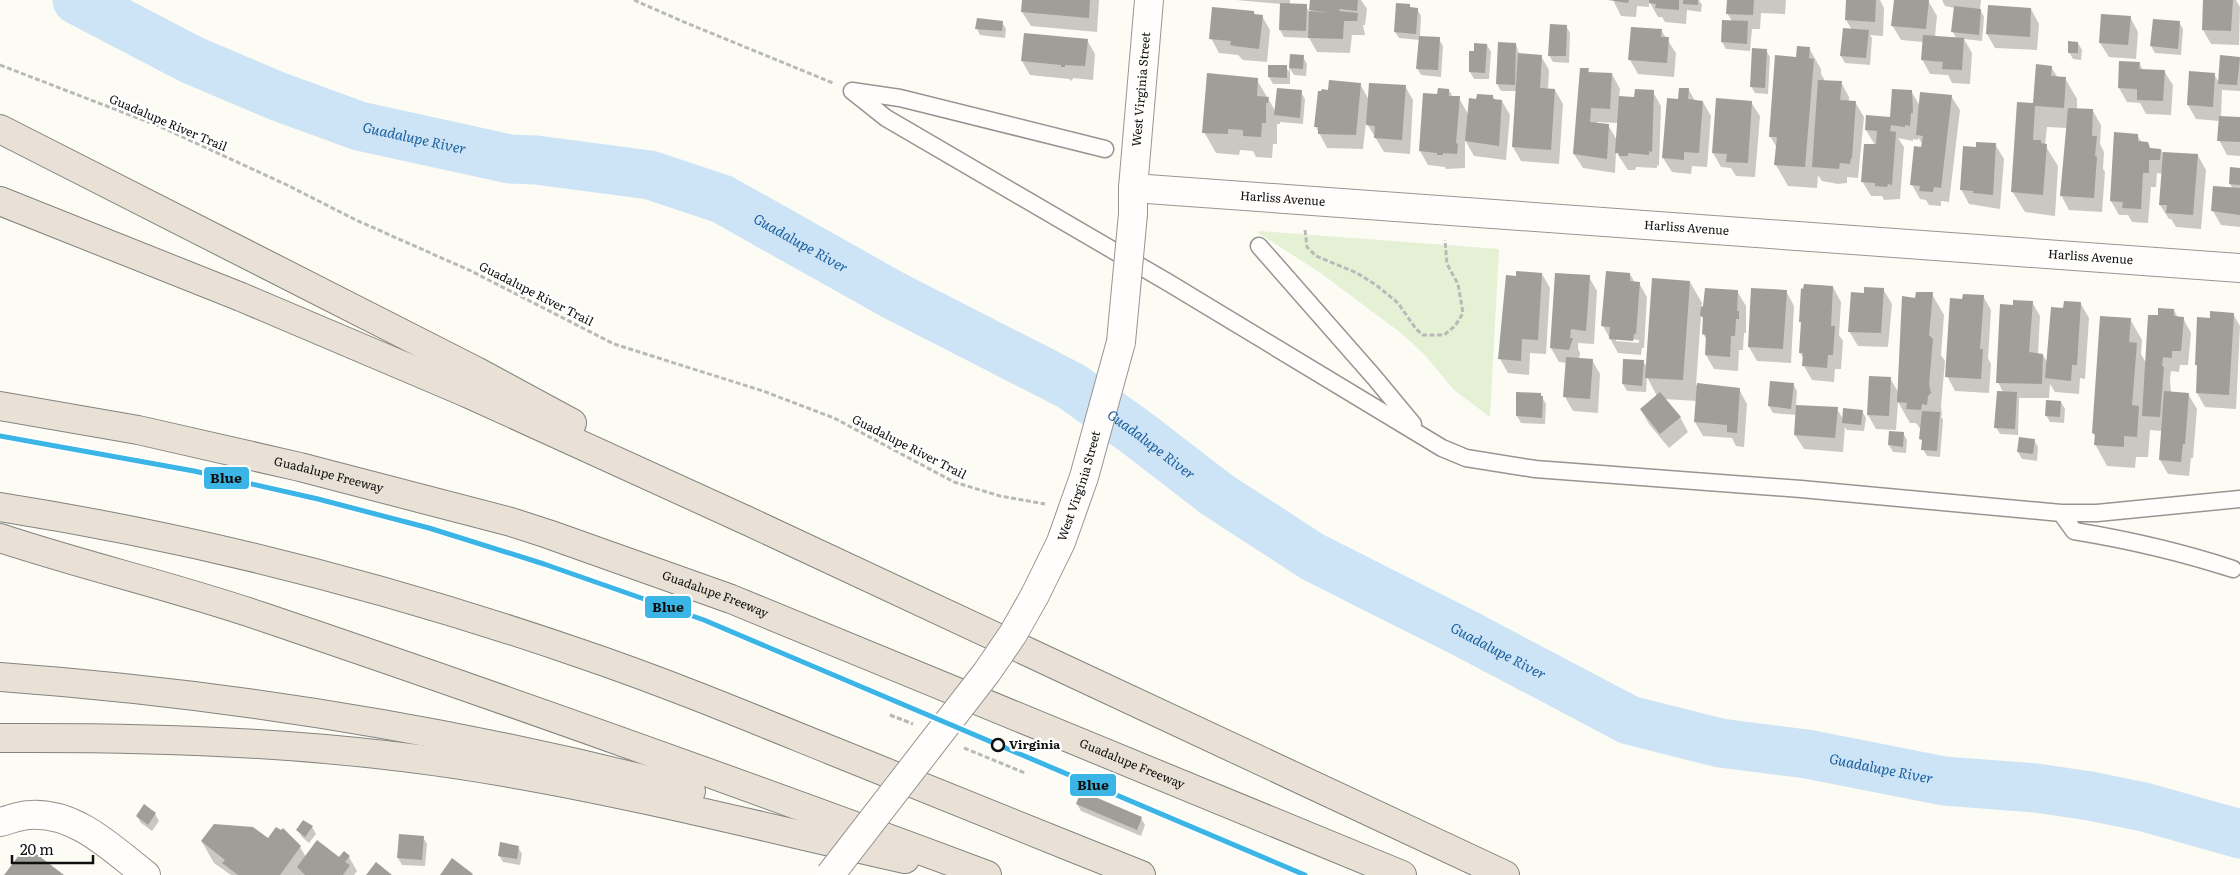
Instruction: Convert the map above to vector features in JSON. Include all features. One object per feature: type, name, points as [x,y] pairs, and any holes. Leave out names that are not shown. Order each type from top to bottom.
[{"type":"highway","points":[[0,129],[476,371],[750,522]]},
{"type":"highway","points":[[0,201],[241,297],[467,393],[750,522],[1505,875]]},
{"type":"highway","name":"Guadalupe Freeway","points":[[0,406],[138,430],[300,466],[511,522],[548,534],[731,599],[1402,875]]},
{"type":"highway","points":[[0,507],[127,528],[244,555],[356,583],[488,623],[692,694],[1141,875]]},
{"type":"highway","points":[[0,538],[175,588],[265,617],[779,797],[988,875]]},
{"type":"highway","points":[[0,677],[182,694],[293,709],[508,747],[597,767],[692,792],[910,860],[950,875]]},
{"type":"highway","points":[[0,738],[181,739],[288,745],[398,757],[502,771],[593,788],[910,860]]},
{"type":"street","name":"West Virginia Street","points":[[830,875],[987,672],[1013,634],[1062,542],[1084,477],[1121,342],[1149,0]]},
{"type":"street","name":"Harliss Avenue","points":[[1133,201],[2240,268]]},
{"type":"street","points":[[0,822],[29,814],[61,818],[90,832],[146,875]]},
{"type":"lane","points":[[852,91],[900,98],[1105,149]]},
{"type":"lane","points":[[852,91],[886,118],[1178,288],[1442,448],[1466,458],[1535,469],[1801,489],[2061,513],[2097,513],[2240,499]]},
{"type":"lane","points":[[1258,246],[1374,377],[1422,435]]},
{"type":"lane","points":[[2061,513],[2074,531],[2145,543],[2194,556],[2234,570]]},
{"type":"path","points":[[634,0],[852,91]]},
{"type":"path","name":"Guadalupe River Trail","points":[[0,65],[161,127],[287,185],[356,220],[471,271],[614,344],[763,391],[834,418],[954,482],[1000,496],[1072,512]]},
{"type":"path","points":[[1305,230],[1307,247],[1316,256],[1356,273],[1376,285],[1398,303],[1416,329],[1423,334],[1444,335],[1455,326],[1463,313],[1458,284],[1447,264],[1446,240]]},
{"type":"path","points":[[890,715],[911,723]]},
{"type":"path","points":[[964,748],[1026,773]]},
{"type":"green space","points":[[1257,232],[1499,249],[1490,417],[1454,390],[1425,355],[1401,333],[1322,274]]},
{"type":"building","points":[[1022,0],[1090,0],[1089,18],[1021,12]]},
{"type":"building","points":[[1310,0],[1358,0],[1357,11],[1340,9],[1339,11],[1358,13],[1357,21],[1344,21],[1343,39],[1308,38],[1309,11],[1331,13],[1309,10]]},
{"type":"building","points":[[1608,0],[1629,0],[1628,3]]},
{"type":"building","points":[[1649,0],[1679,0],[1679,10],[1655,8],[1656,4],[1649,3]]},
{"type":"building","points":[[1683,0],[1698,0],[1698,5],[1683,4]]},
{"type":"building","points":[[1727,0],[1754,0],[1753,15],[1726,14]]},
{"type":"building","points":[[1846,0],[1876,0],[1875,22],[1845,20]]},
{"type":"building","points":[[1894,0],[1929,0],[1926,29],[1891,26]]},
{"type":"building","points":[[2203,0],[2233,0],[2231,31],[2202,30]]},
{"type":"building","points":[[1280,3],[1307,4],[1306,31],[1279,30]]},
{"type":"building","points":[[1396,3],[1410,4],[1410,7],[1418,8],[1416,34],[1394,32]]},
{"type":"building","points":[[1988,5],[2031,8],[2030,37],[1986,34]]},
{"type":"building","points":[[1954,6],[1981,9],[1979,35],[1951,32]]},
{"type":"building","points":[[1212,7],[1254,11],[1254,14],[1263,15],[1259,49],[1230,45],[1231,41],[1209,39]]},
{"type":"building","points":[[2101,14],[2131,16],[2128,45],[2099,43]]},
{"type":"building","points":[[977,18],[1003,21],[1002,31],[975,29]]},
{"type":"building","points":[[2153,19],[2180,21],[2178,49],[2150,46]]},
{"type":"building","points":[[1722,20],[1748,21],[1747,44],[1721,42]]},
{"type":"building","points":[[1550,24],[1567,25],[1566,56],[1548,56]]},
{"type":"building","points":[[1631,27],[1662,29],[1661,37],[1669,37],[1667,63],[1628,60]]},
{"type":"building","points":[[1843,28],[1869,30],[1866,58],[1840,56]]},
{"type":"building","points":[[1024,33],[1088,39],[1085,66],[1065,65],[1065,67],[1061,67],[1061,65],[1021,61]]},
{"type":"building","points":[[1923,35],[1964,38],[1962,70],[1942,69],[1943,62],[1921,60]]},
{"type":"building","points":[[1419,36],[1440,37],[1438,70],[1416,69]]},
{"type":"building","points":[[2068,41],[2078,42],[2078,53],[2068,53]]},
{"type":"building","points":[[1498,42],[1516,43],[1515,85],[1496,84]]},
{"type":"building","points":[[1474,43],[1487,44],[1485,73],[1469,72],[1469,51],[1474,51]]},
{"type":"building","points":[[1797,46],[1810,47],[1809,58],[1814,59],[1805,167],[1774,165],[1777,137],[1769,137],[1775,55],[1796,57]]},
{"type":"building","points":[[1752,48],[1767,49],[1765,88],[1750,87]]},
{"type":"building","points":[[1518,53],[1542,55],[1540,88],[1555,89],[1551,150],[1512,147]]},
{"type":"building","points":[[1290,54],[1304,55],[1303,69],[1289,68]]},
{"type":"building","points":[[2220,55],[2240,57],[2237,85],[2218,84]]},
{"type":"building","points":[[2119,61],[2140,62],[2139,69],[2165,70],[2163,101],[2137,100],[2137,89],[2118,88]]},
{"type":"building","points":[[2036,64],[2052,66],[2051,76],[2066,77],[2064,108],[2035,106],[2033,140],[2041,140],[2041,143],[2047,144],[2043,195],[2011,192],[2017,102],[2033,103]]},
{"type":"building","points":[[1268,65],[1287,65],[1287,78],[1268,77]]},
{"type":"building","points":[[1580,68],[1589,68],[1588,72],[1612,73],[1610,109],[1591,108],[1590,122],[1609,124],[1607,159],[1573,154]]},
{"type":"building","points":[[2189,71],[2215,73],[2213,107],[2187,105]]},
{"type":"building","points":[[1207,73],[1258,78],[1257,96],[1269,97],[1268,103],[1266,103],[1266,123],[1262,123],[1261,137],[1243,136],[1243,130],[1228,129],[1228,134],[1202,133]]},
{"type":"building","points":[[1329,80],[1361,83],[1356,135],[1318,134],[1318,127],[1314,127],[1318,91],[1322,89],[1328,90]]},
{"type":"building","points":[[1818,80],[1842,81],[1840,100],[1856,101],[1852,158],[1850,164],[1840,163],[1839,169],[1812,167]]},
{"type":"building","points":[[1369,83],[1406,85],[1402,140],[1374,138],[1375,126],[1366,125]]},
{"type":"building","points":[[1277,88],[1302,90],[1300,118],[1274,115]]},
{"type":"building","points":[[1438,88],[1449,89],[1449,96],[1460,96],[1456,143],[1458,144],[1457,154],[1443,153],[1443,155],[1437,155],[1437,153],[1419,151],[1423,93],[1437,94]]},
{"type":"building","points":[[1679,88],[1689,88],[1688,99],[1703,101],[1699,153],[1684,152],[1684,160],[1662,158],[1667,98],[1678,99]]},
{"type":"building","points":[[1635,89],[1654,90],[1652,152],[1649,151],[1649,155],[1628,153],[1628,156],[1619,156],[1619,153],[1615,153],[1619,96],[1634,97]]},
{"type":"building","points":[[1892,89],[1912,90],[1913,113],[1911,113],[1910,126],[1891,125],[1890,131],[1896,132],[1892,185],[1888,184],[1887,187],[1875,186],[1875,183],[1861,182],[1864,144],[1876,144],[1877,131],[1865,130],[1866,115],[1890,117]]},
{"type":"building","points":[[1920,92],[1952,95],[1941,188],[1934,187],[1933,192],[1919,191],[1920,186],[1910,185],[1914,146],[1921,147],[1923,136],[1916,135]]},
{"type":"building","points":[[1477,94],[1493,95],[1493,99],[1502,100],[1499,146],[1465,141],[1469,98],[1476,99]]},
{"type":"building","points":[[1716,98],[1752,101],[1748,163],[1726,162],[1727,154],[1712,153]]},
{"type":"building","points":[[2068,108],[2093,109],[2092,136],[2097,136],[2094,198],[2060,196]]},
{"type":"building","points":[[2219,116],[2240,117],[2240,142],[2217,141]]},
{"type":"building","points":[[2114,132],[2138,134],[2138,141],[2148,142],[2150,148],[2161,149],[2160,160],[2149,160],[2149,173],[2143,173],[2141,209],[2122,208],[2123,202],[2110,201]]},
{"type":"building","points":[[1976,142],[1996,143],[1993,195],[1960,190],[1963,146],[1976,147]]},
{"type":"building","points":[[2163,152],[2198,154],[2193,215],[2166,213],[2167,205],[2159,205]]},
{"type":"building","points":[[2230,167],[2240,168],[2240,185],[2229,184]]},
{"type":"building","points":[[2213,186],[2240,188],[2240,215],[2211,211]]},
{"type":"building","points":[[1516,271],[1542,273],[1538,340],[1522,339],[1521,361],[1498,359],[1506,275],[1516,276]]},
{"type":"building","points":[[1606,271],[1630,273],[1630,281],[1640,282],[1636,334],[1634,334],[1633,341],[1609,339],[1610,327],[1601,326]]},
{"type":"building","points":[[1555,273],[1590,275],[1586,331],[1571,329],[1570,338],[1573,338],[1569,350],[1550,348]]},
{"type":"building","points":[[1652,278],[1690,281],[1683,380],[1645,378]]},
{"type":"building","points":[[1804,284],[1833,286],[1831,326],[1835,326],[1833,355],[1828,355],[1827,368],[1802,366],[1803,353],[1799,353],[1801,322],[1799,322],[1801,288],[1803,289]]},
{"type":"building","points":[[1864,287],[1884,288],[1881,333],[1848,332],[1851,292],[1864,293]]},
{"type":"building","points":[[1705,288],[1738,290],[1737,311],[1739,311],[1739,319],[1736,319],[1735,336],[1731,336],[1730,357],[1705,355],[1706,335],[1702,334],[1703,317],[1700,316]]},
{"type":"building","points":[[1751,288],[1787,290],[1783,349],[1748,347]]},
{"type":"building","points":[[1916,292],[1933,292],[1929,335],[1933,339],[1929,384],[1931,393],[1928,396],[1927,405],[1922,404],[1921,410],[1906,409],[1907,403],[1897,402],[1902,296],[1915,298]]},
{"type":"building","points":[[1963,294],[1984,295],[1980,349],[1983,349],[1981,379],[1945,377],[1950,298],[1962,299]]},
{"type":"building","points":[[2013,300],[2033,301],[2029,352],[2043,354],[2042,384],[1996,383],[2000,304],[2013,305]]},
{"type":"building","points":[[2064,301],[2081,302],[2077,365],[2072,365],[2071,381],[2045,378],[2051,307],[2063,308]]},
{"type":"building","points":[[2158,308],[2174,309],[2174,316],[2184,317],[2181,351],[2172,351],[2172,358],[2163,357],[2160,417],[2142,416],[2148,315],[2158,315]]},
{"type":"building","points":[[2210,311],[2234,313],[2229,395],[2196,393],[2197,317],[2210,318]]},
{"type":"building","points":[[2100,316],[2131,318],[2129,342],[2137,343],[2132,405],[2139,406],[2137,437],[2124,436],[2124,447],[2094,445],[2095,434],[2092,433]]},
{"type":"building","points":[[1566,357],[1593,359],[1590,399],[1563,397]]},
{"type":"building","points":[[1623,359],[1644,360],[1642,386],[1622,384]]},
{"type":"building","points":[[1869,376],[1891,377],[1889,416],[1867,415]]},
{"type":"building","points":[[1770,381],[1794,383],[1791,409],[1768,406]]},
{"type":"building","points":[[1697,383],[1740,388],[1737,433],[1727,432],[1727,425],[1694,422]]},
{"type":"building","points":[[1997,391],[2017,392],[2015,429],[1994,428]]},
{"type":"building","points":[[2164,391],[2189,393],[2185,444],[2183,444],[2181,462],[2159,460]]},
{"type":"building","points":[[1516,392],[1541,393],[1541,396],[1543,396],[1542,418],[1516,416]]},
{"type":"building","points":[[1660,392],[1681,417],[1660,434],[1640,409]]},
{"type":"building","points":[[2046,400],[2061,401],[2060,417],[2045,416]]},
{"type":"building","points":[[1796,405],[1838,407],[1835,438],[1794,435]]},
{"type":"building","points":[[1843,408],[1863,410],[1861,425],[1842,423]]},
{"type":"building","points":[[1922,411],[1940,412],[1937,451],[1921,450],[1922,440],[1919,439]]},
{"type":"building","points":[[1889,431],[1904,432],[1903,447],[1888,445]]},
{"type":"building","points":[[2019,437],[2035,439],[2033,454],[2017,452]]},
{"type":"building","points":[[1081,791],[1142,817],[1137,830],[1076,804]]},
{"type":"building","points":[[144,804],[156,813],[148,825],[136,816]]},
{"type":"building","points":[[303,820],[313,826],[305,837],[296,830]]},
{"type":"building","points":[[214,824],[253,827],[268,838],[276,827],[281,830],[283,828],[301,846],[280,875],[238,875],[222,863],[225,860],[201,841]]},
{"type":"building","points":[[399,834],[424,836],[422,860],[397,858]]},
{"type":"building","points":[[317,840],[339,857],[344,851],[350,856],[345,862],[350,865],[343,875],[305,875],[297,867]]},
{"type":"building","points":[[500,842],[519,846],[517,859],[498,856]]},
{"type":"building","points":[[26,846],[64,875],[4,875]]},
{"type":"building","points":[[452,858],[473,874],[440,875]]},
{"type":"building","points":[[376,862],[392,875],[366,875]]},
{"type":"waterway","name":"Guadalupe River","points":[[77,0],[192,60],[277,96],[359,126],[510,159],[536,160],[650,175],[722,199],[893,295],[1071,386],[1137,433],[1216,494],[1313,557],[1464,633],[1629,720],[1720,743],[1807,754],[1944,781],[2036,788],[2090,796],[2144,807],[2240,834]]},
{"type":"transit line","name":"Blue","points":[[0,436],[194,471],[318,499],[429,528],[544,564],[704,620],[1305,875]]},
{"type":"place","name":"Virginia","points":[[998,745]]}]
